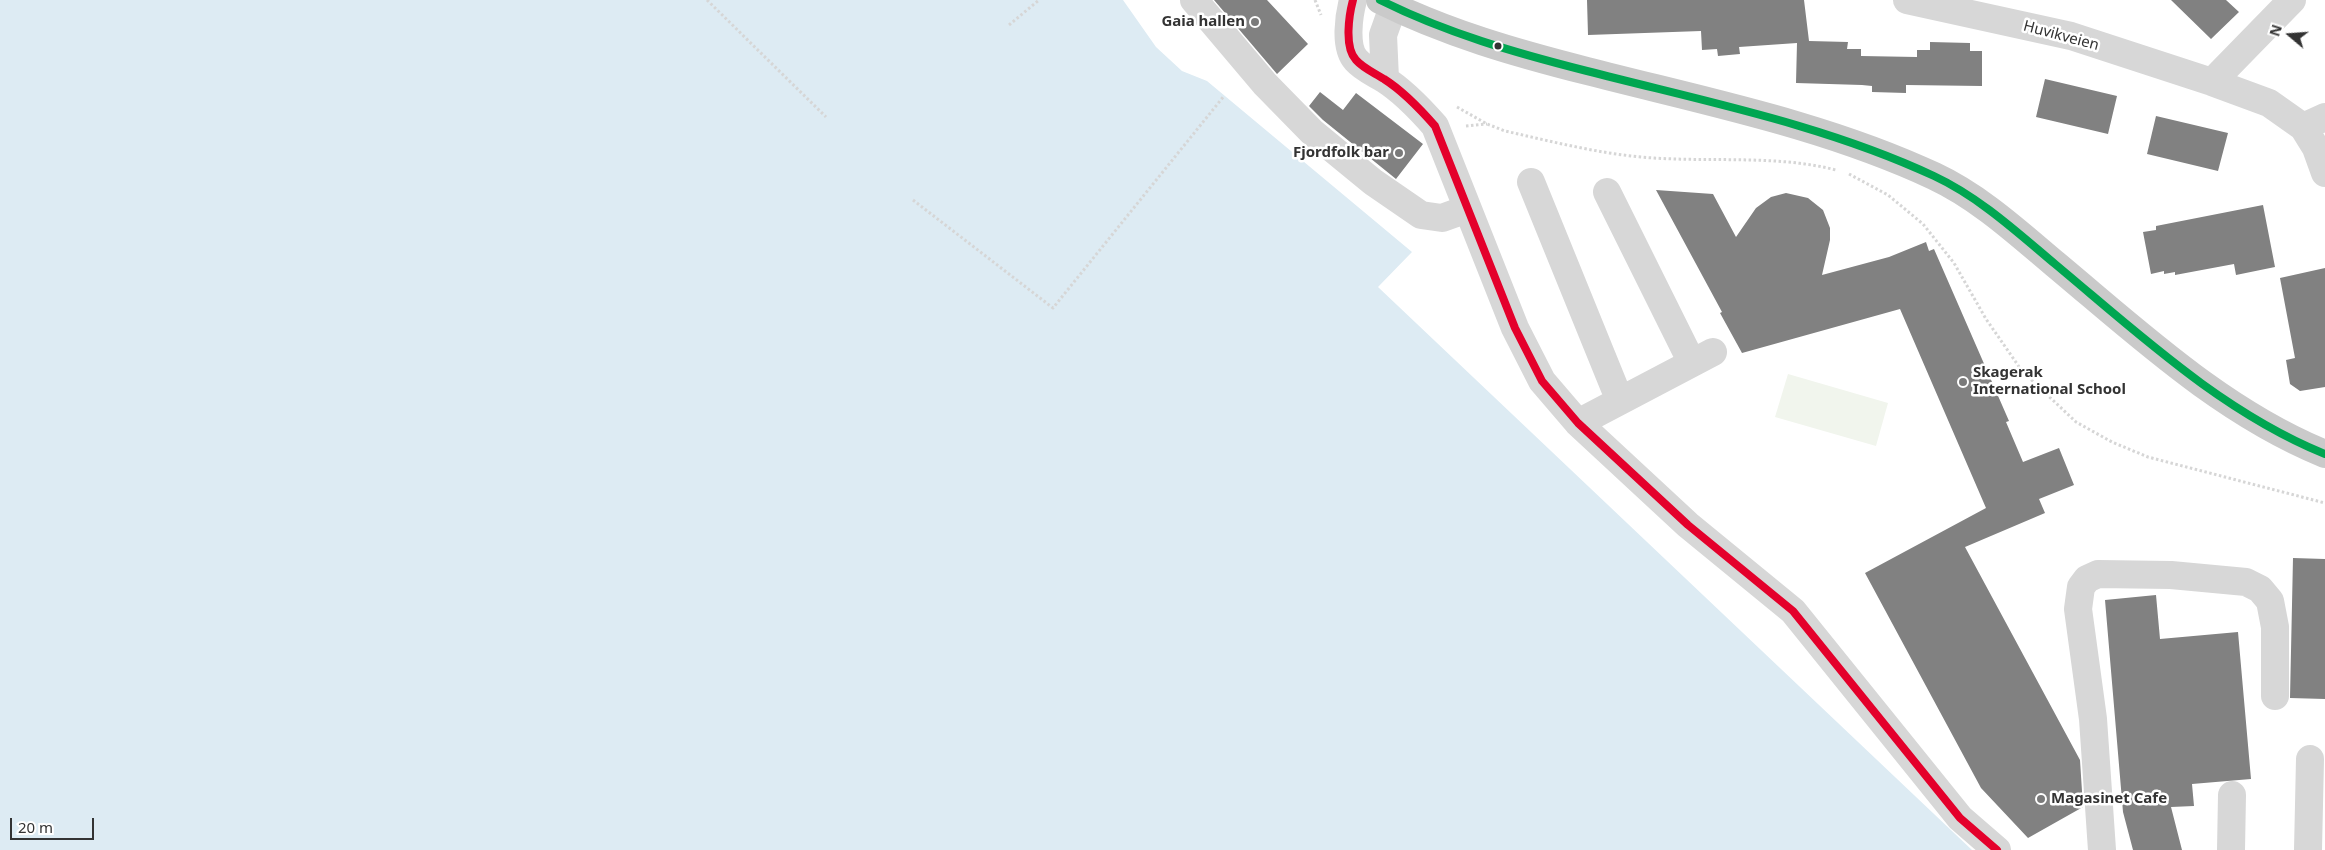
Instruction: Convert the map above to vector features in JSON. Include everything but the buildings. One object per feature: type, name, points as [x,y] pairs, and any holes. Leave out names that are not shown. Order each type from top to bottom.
[{"type":"main road","points":[[1386,3],[1478,42],[1801,127],[1884,153],[1938,178],[1994,213],[2192,378],[2260,423],[2325,454]]},
{"type":"street","points":[[1194,0],[1265,84],[1312,132],[1373,182],[1421,216],[1442,218],[1467,209]]},
{"type":"street","points":[[1353,0],[1350,11],[1349,33],[1354,58],[1367,70],[1385,79],[1435,126],[1515,328],[1542,381],[1578,423],[1688,525],[1793,611],[1960,818],[1997,850]]},
{"type":"street","name":"Huvikveien","points":[[1907,0],[2071,36],[2212,82],[2269,103],[2314,122],[2316,148],[2325,173]]},
{"type":"street","points":[[2212,82],[2292,0]]},
{"type":"street","points":[[1385,79],[1383,35],[1386,3]]},
{"type":"street","points":[[1531,182],[1620,401]]},
{"type":"street","points":[[1578,423],[1702,358],[1607,192]]},
{"type":"street","points":[[2102,850],[2093,719],[2078,609],[2081,587],[2087,579],[2098,574],[2171,575],[2246,582],[2260,589],[2270,601],[2275,627],[2275,696]]},
{"type":"street","points":[[2308,850],[2310,760]]},
{"type":"street","points":[[2231,850],[2232,795]]},
{"type":"path","points":[[707,0],[826,117]]},
{"type":"path","points":[[1009,24],[1039,0]]},
{"type":"path","points":[[913,200],[1053,308],[1224,96]]},
{"type":"path","points":[[1450,103],[1487,124],[1505,131],[1606,152],[1663,159],[1803,162],[1841,171]]},
{"type":"path","points":[[1846,173],[1888,195],[1923,224],[1954,263],[1986,319],[2022,370],[2076,422],[2112,442],[2148,456],[2325,503]]},
{"type":"shaded area","points":[[0,0],[1123,0],[1156,47],[1182,71],[1207,81],[1412,252],[1378,287],[1972,850],[0,850]]},
{"type":"shaded area","points":[[1788,374],[1888,403],[1876,446],[1775,417]]},
{"type":"transit line","points":[[1353,0],[1348,31],[1352,54],[1362,66],[1405,95],[1435,126],[1515,328],[1542,381],[1578,423],[1688,525],[1793,611],[1960,818],[1997,850]]},
{"type":"transit line","points":[[1380,0],[1456,32],[1508,49],[1807,128],[1893,158],[1951,184],[1997,216],[2150,344],[2216,394],[2287,437],[2325,454]]},
{"type":"place","name":"Gaia hallen","points":[[1255,22]]},
{"type":"place","name":"Fjordfolk bar","points":[[1399,153]]},
{"type":"place","name":"Skagerak International School","points":[[1963,382]]},
{"type":"place","name":"Magasinet Cafe","points":[[2041,799]]}]
